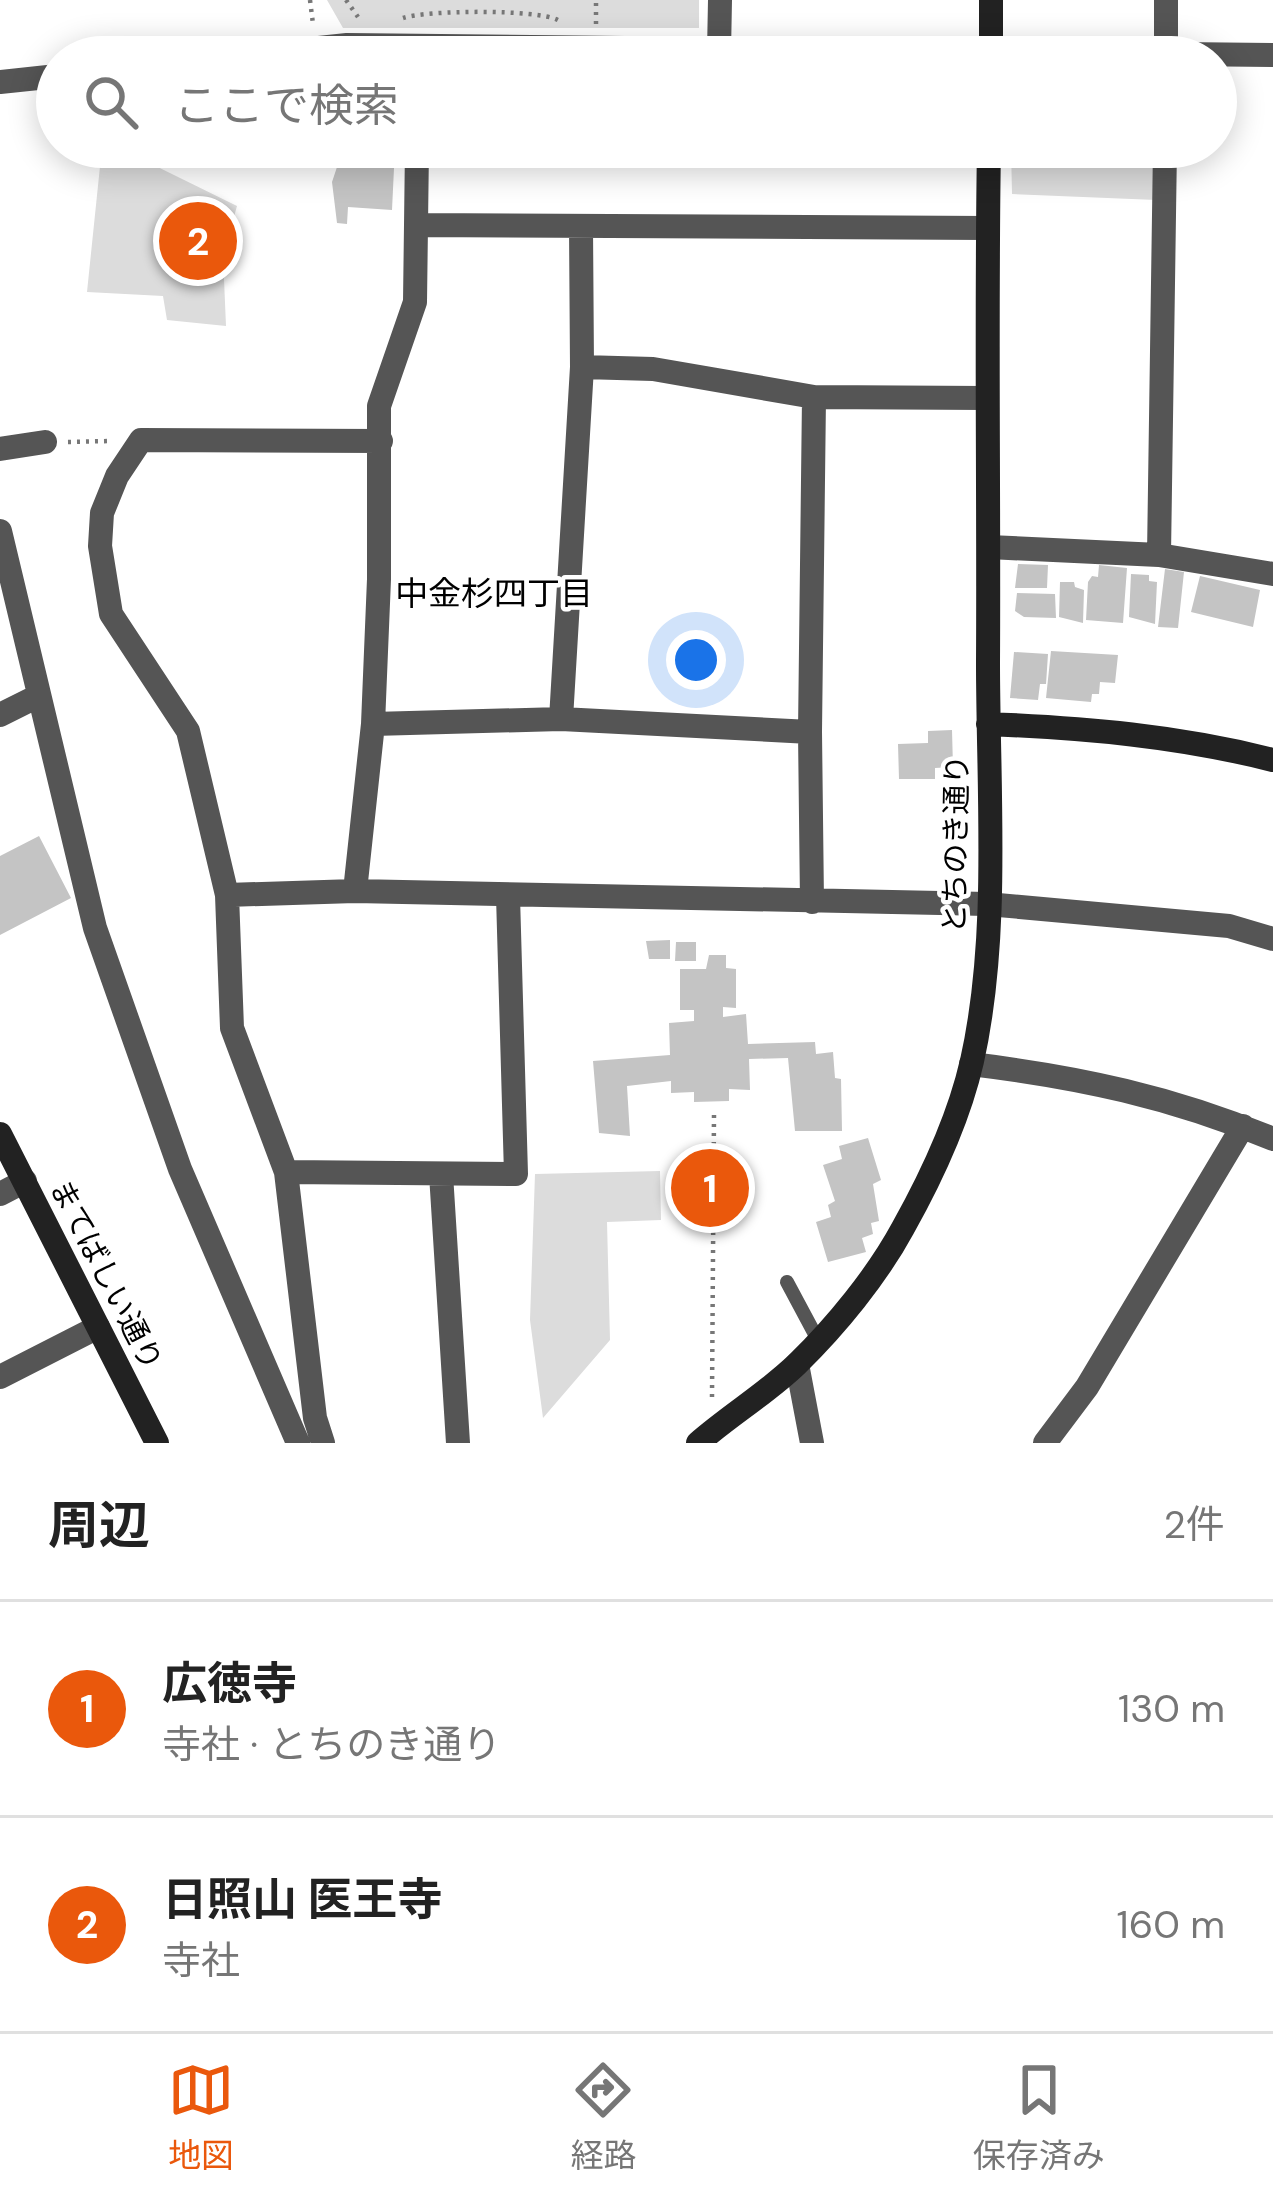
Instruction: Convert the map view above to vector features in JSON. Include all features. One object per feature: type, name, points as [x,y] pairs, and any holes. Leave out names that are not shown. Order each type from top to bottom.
[{"type":"street","points":[[719,36],[720,0]]},
{"type":"street","points":[[991,0],[991,36]]},
{"type":"street","points":[[1166,0],[1166,36]]},
{"type":"street","points":[[1237,55],[1273,55]]},
{"type":"street","points":[[0,82],[36,78]]},
{"type":"street","points":[[356,891],[373,724],[379,406],[415,302],[417,168]]},
{"type":"street","name":"とちのき通り","points":[[698,1443],[797,1364],[855,1297],[902,1231],[945,1138],[971,1064],[981,1004],[987,904],[988,168]]},
{"type":"street","points":[[1160,555],[1165,168]]},
{"type":"street","points":[[416,225],[987,228]]},
{"type":"street","points":[[561,719],[582,367],[581,226]]},
{"type":"street","points":[[582,367],[653,369],[814,397],[985,398]]},
{"type":"street","points":[[812,902],[814,397]]},
{"type":"street","points":[[322,1443],[315,1418],[286,1172],[232,1028],[227,895],[188,730],[111,614],[100,546],[102,513],[117,476],[141,440],[381,441]]},
{"type":"street","points":[[0,449],[45,442]]},
{"type":"street","points":[[0,531],[95,928],[180,1169],[298,1443]]},
{"type":"street","points":[[988,547],[1160,555],[1273,574]]},
{"type":"street","points":[[0,715],[38,696]]},
{"type":"street","points":[[373,724],[561,719],[810,732]]},
{"type":"street","points":[[988,724],[1110,729],[1201,742],[1273,760]]},
{"type":"street","points":[[227,895],[356,891],[987,904],[1229,926],[1273,939]]},
{"type":"street","points":[[286,1172],[516,1174],[508,896]]},
{"type":"street","points":[[971,1064],[1076,1077],[1147,1095],[1273,1139]]},
{"type":"street","points":[[1045,1443],[1087,1387],[1243,1126]]},
{"type":"street","name":"まてばしい通り","points":[[0,1135],[157,1443]]},
{"type":"street","points":[[441,1174],[458,1443]]},
{"type":"street","points":[[0,1195],[26,1181]]},
{"type":"street","points":[[0,1377],[98,1327]]},
{"type":"street","points":[[797,1364],[812,1443]]},
{"type":"lane","points":[[787,1282],[818,1340]]},
{"type":"path","points":[[310,0],[314,34]]},
{"type":"path","points":[[346,0],[352,13],[369,23]]},
{"type":"path","points":[[397,20],[428,13],[539,14],[565,26]]},
{"type":"path","points":[[45,442],[141,440]]},
{"type":"path","points":[[711,1415],[714,1115]]},
{"type":"shaded area","points":[[327,0],[699,0],[699,28],[343,28]]},
{"type":"shaded area","points":[[100,168],[160,168],[237,206],[223,256],[226,326],[167,320],[163,296],[87,292]]},
{"type":"shaded area","points":[[1011,168],[1156,168],[1156,200],[1012,194]]},
{"type":"shaded area","points":[[660,1171],[661,1220],[607,1222],[610,1340],[543,1418],[530,1320],[535,1174]]},
{"type":"building","points":[[337,168],[394,168],[392,210],[348,207],[347,224],[337,223],[332,182]]},
{"type":"building","points":[[1018,564],[1048,565],[1047,588],[1015,588]]},
{"type":"building","points":[[1099,565],[1127,568],[1123,623],[1086,620],[1088,582],[1098,577]]},
{"type":"building","points":[[1165,569],[1184,572],[1178,628],[1158,627]]},
{"type":"building","points":[[1131,574],[1149,575],[1149,581],[1157,582],[1155,624],[1129,617]]},
{"type":"building","points":[[1200,576],[1260,590],[1253,627],[1191,612]]},
{"type":"building","points":[[1060,582],[1074,582],[1084,590],[1083,623],[1059,617]]},
{"type":"building","points":[[1017,593],[1055,594],[1056,618],[1024,617],[1015,611]]},
{"type":"building","points":[[1051,651],[1118,655],[1115,683],[1100,682],[1099,694],[1092,694],[1091,702],[1046,698]]},
{"type":"building","points":[[1014,652],[1048,654],[1046,684],[1040,684],[1038,700],[1010,698]]},
{"type":"building","points":[[952,730],[953,767],[935,768],[935,779],[899,779],[898,744],[928,743],[928,731]]},
{"type":"building","points":[[39,836],[71,898],[0,935],[0,856]]},
{"type":"building","points":[[670,940],[670,959],[649,959],[646,941]]},
{"type":"building","points":[[676,942],[696,942],[696,961],[675,961]]},
{"type":"building","points":[[709,955],[726,955],[726,968],[736,969],[736,1008],[723,1007],[723,1017],[746,1014],[748,1044],[815,1042],[816,1054],[833,1052],[835,1078],[841,1079],[842,1131],[795,1131],[788,1058],[749,1059],[750,1090],[729,1089],[729,1101],[694,1102],[694,1092],[671,1093],[671,1081],[627,1086],[630,1136],[599,1133],[593,1061],[670,1055],[669,1023],[694,1021],[694,1010],[680,1010],[680,969],[706,969]]},
{"type":"building","points":[[868,1138],[881,1180],[873,1184],[879,1221],[871,1223],[873,1234],[862,1238],[866,1252],[828,1262],[816,1222],[831,1217],[828,1205],[835,1201],[823,1165],[842,1159],[839,1146]]},
{"type":"building","points":[[747,1194],[747,1214],[725,1214],[724,1195]]},
{"type":"place","name":"日照山 医王寺","points":[[198,241]]},
{"type":"place","name":"広徳寺","points":[[710,1188]]},
{"type":"district","name":"中金杉四丁目","points":[[494,593]]}]
